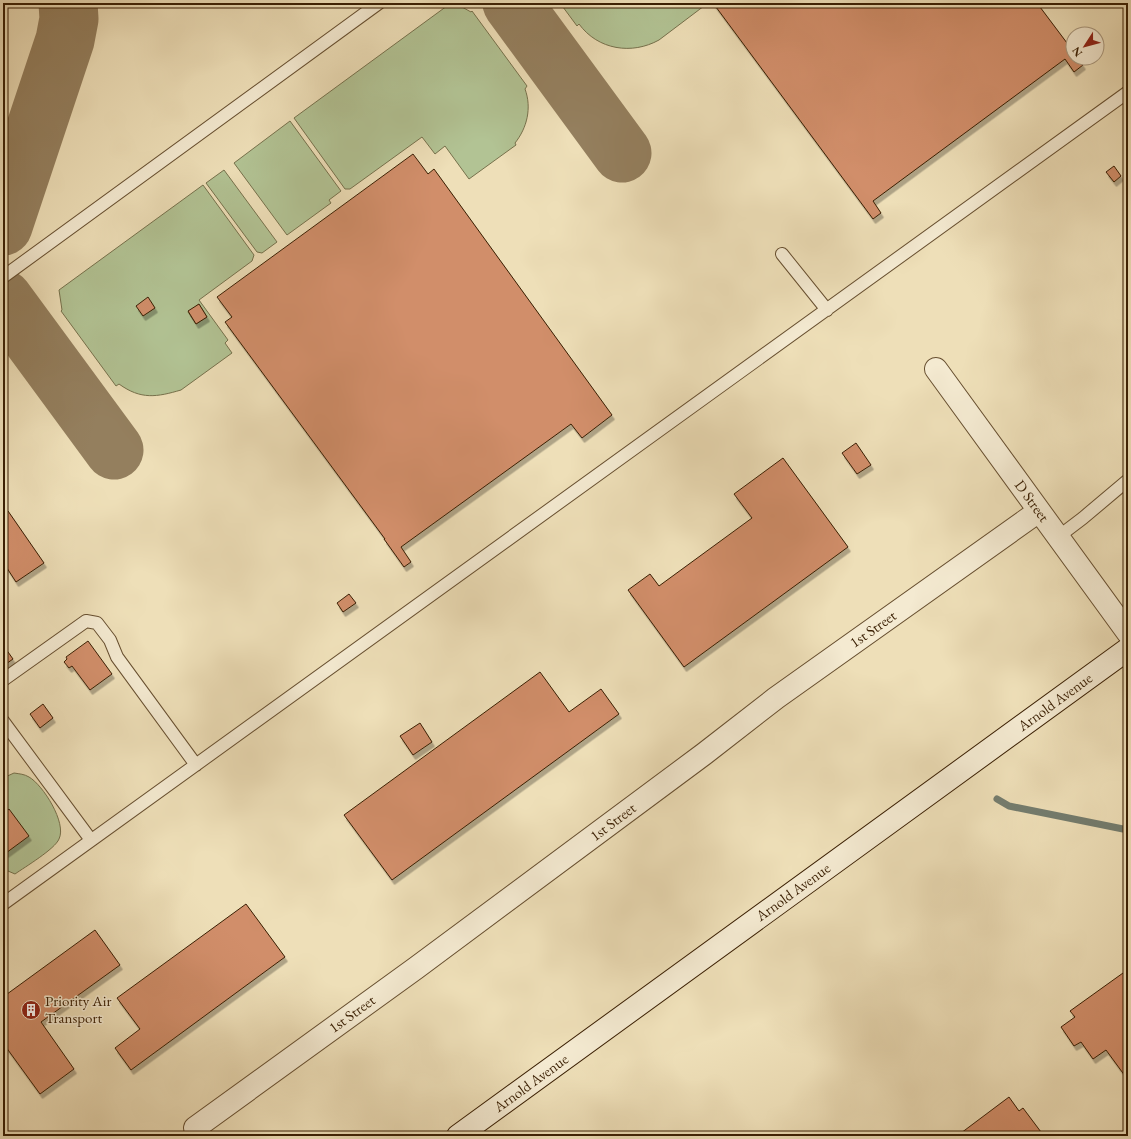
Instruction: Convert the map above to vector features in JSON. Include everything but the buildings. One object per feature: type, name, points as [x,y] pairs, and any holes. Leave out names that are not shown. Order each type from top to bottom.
[{"type":"street","name":"D Street","points":[[936,369],[1128,633]]},
{"type":"street","name":"1st Street","points":[[200,1136],[195,1128],[416,968],[704,754],[776,698],[1040,511]]},
{"type":"street","name":"Arnold Avenue","points":[[458,1136],[1128,649]]},
{"type":"lane","points":[[3,277],[379,3]]},
{"type":"lane","points":[[3,904],[1128,92]]},
{"type":"lane","points":[[782,254],[827,310]]},
{"type":"lane","points":[[1058,537],[1128,480]]},
{"type":"lane","points":[[3,680],[86,621],[97,623],[110,640],[117,657],[196,765]]},
{"type":"lane","points":[[3,721],[91,840]]},
{"type":"green space","points":[[451,3],[471,12],[472,11],[527,86],[525,89],[528,103],[527,118],[523,131],[515,143],[516,145],[469,179],[445,146],[435,154],[422,137],[350,189],[345,189],[294,118]]},
{"type":"green space","points":[[560,3],[702,3],[704,6],[659,40],[649,45],[627,48],[616,47],[596,40],[579,24],[577,26]]},
{"type":"green space","points":[[290,121],[341,191],[329,200],[331,203],[287,235],[234,163]]},
{"type":"green space","points":[[224,170],[277,242],[262,253],[257,252],[206,183]]},
{"type":"green space","points":[[203,185],[254,255],[252,261],[199,300],[228,340],[225,343],[232,353],[181,390],[164,394],[149,396],[142,395],[135,393],[119,384],[116,386],[61,311],[59,290]],"holes":[[[199,304],[207,317],[196,324],[188,312]]]},
{"type":"green space","points":[[14,773],[29,777],[41,788],[57,814],[61,832],[59,839],[52,848],[15,874],[3,867],[3,778]]},
{"type":"waterway","points":[[997,799],[1009,806],[1128,830]]},
{"type":"taxiway","points":[[3,226],[65,40],[69,19],[68,3]]},
{"type":"taxiway","points":[[512,3],[622,153]]},
{"type":"taxiway","points":[[3,299],[114,450]]},
{"type":"place","name":"Priority Air Transport","points":[[31,1010]]}]
